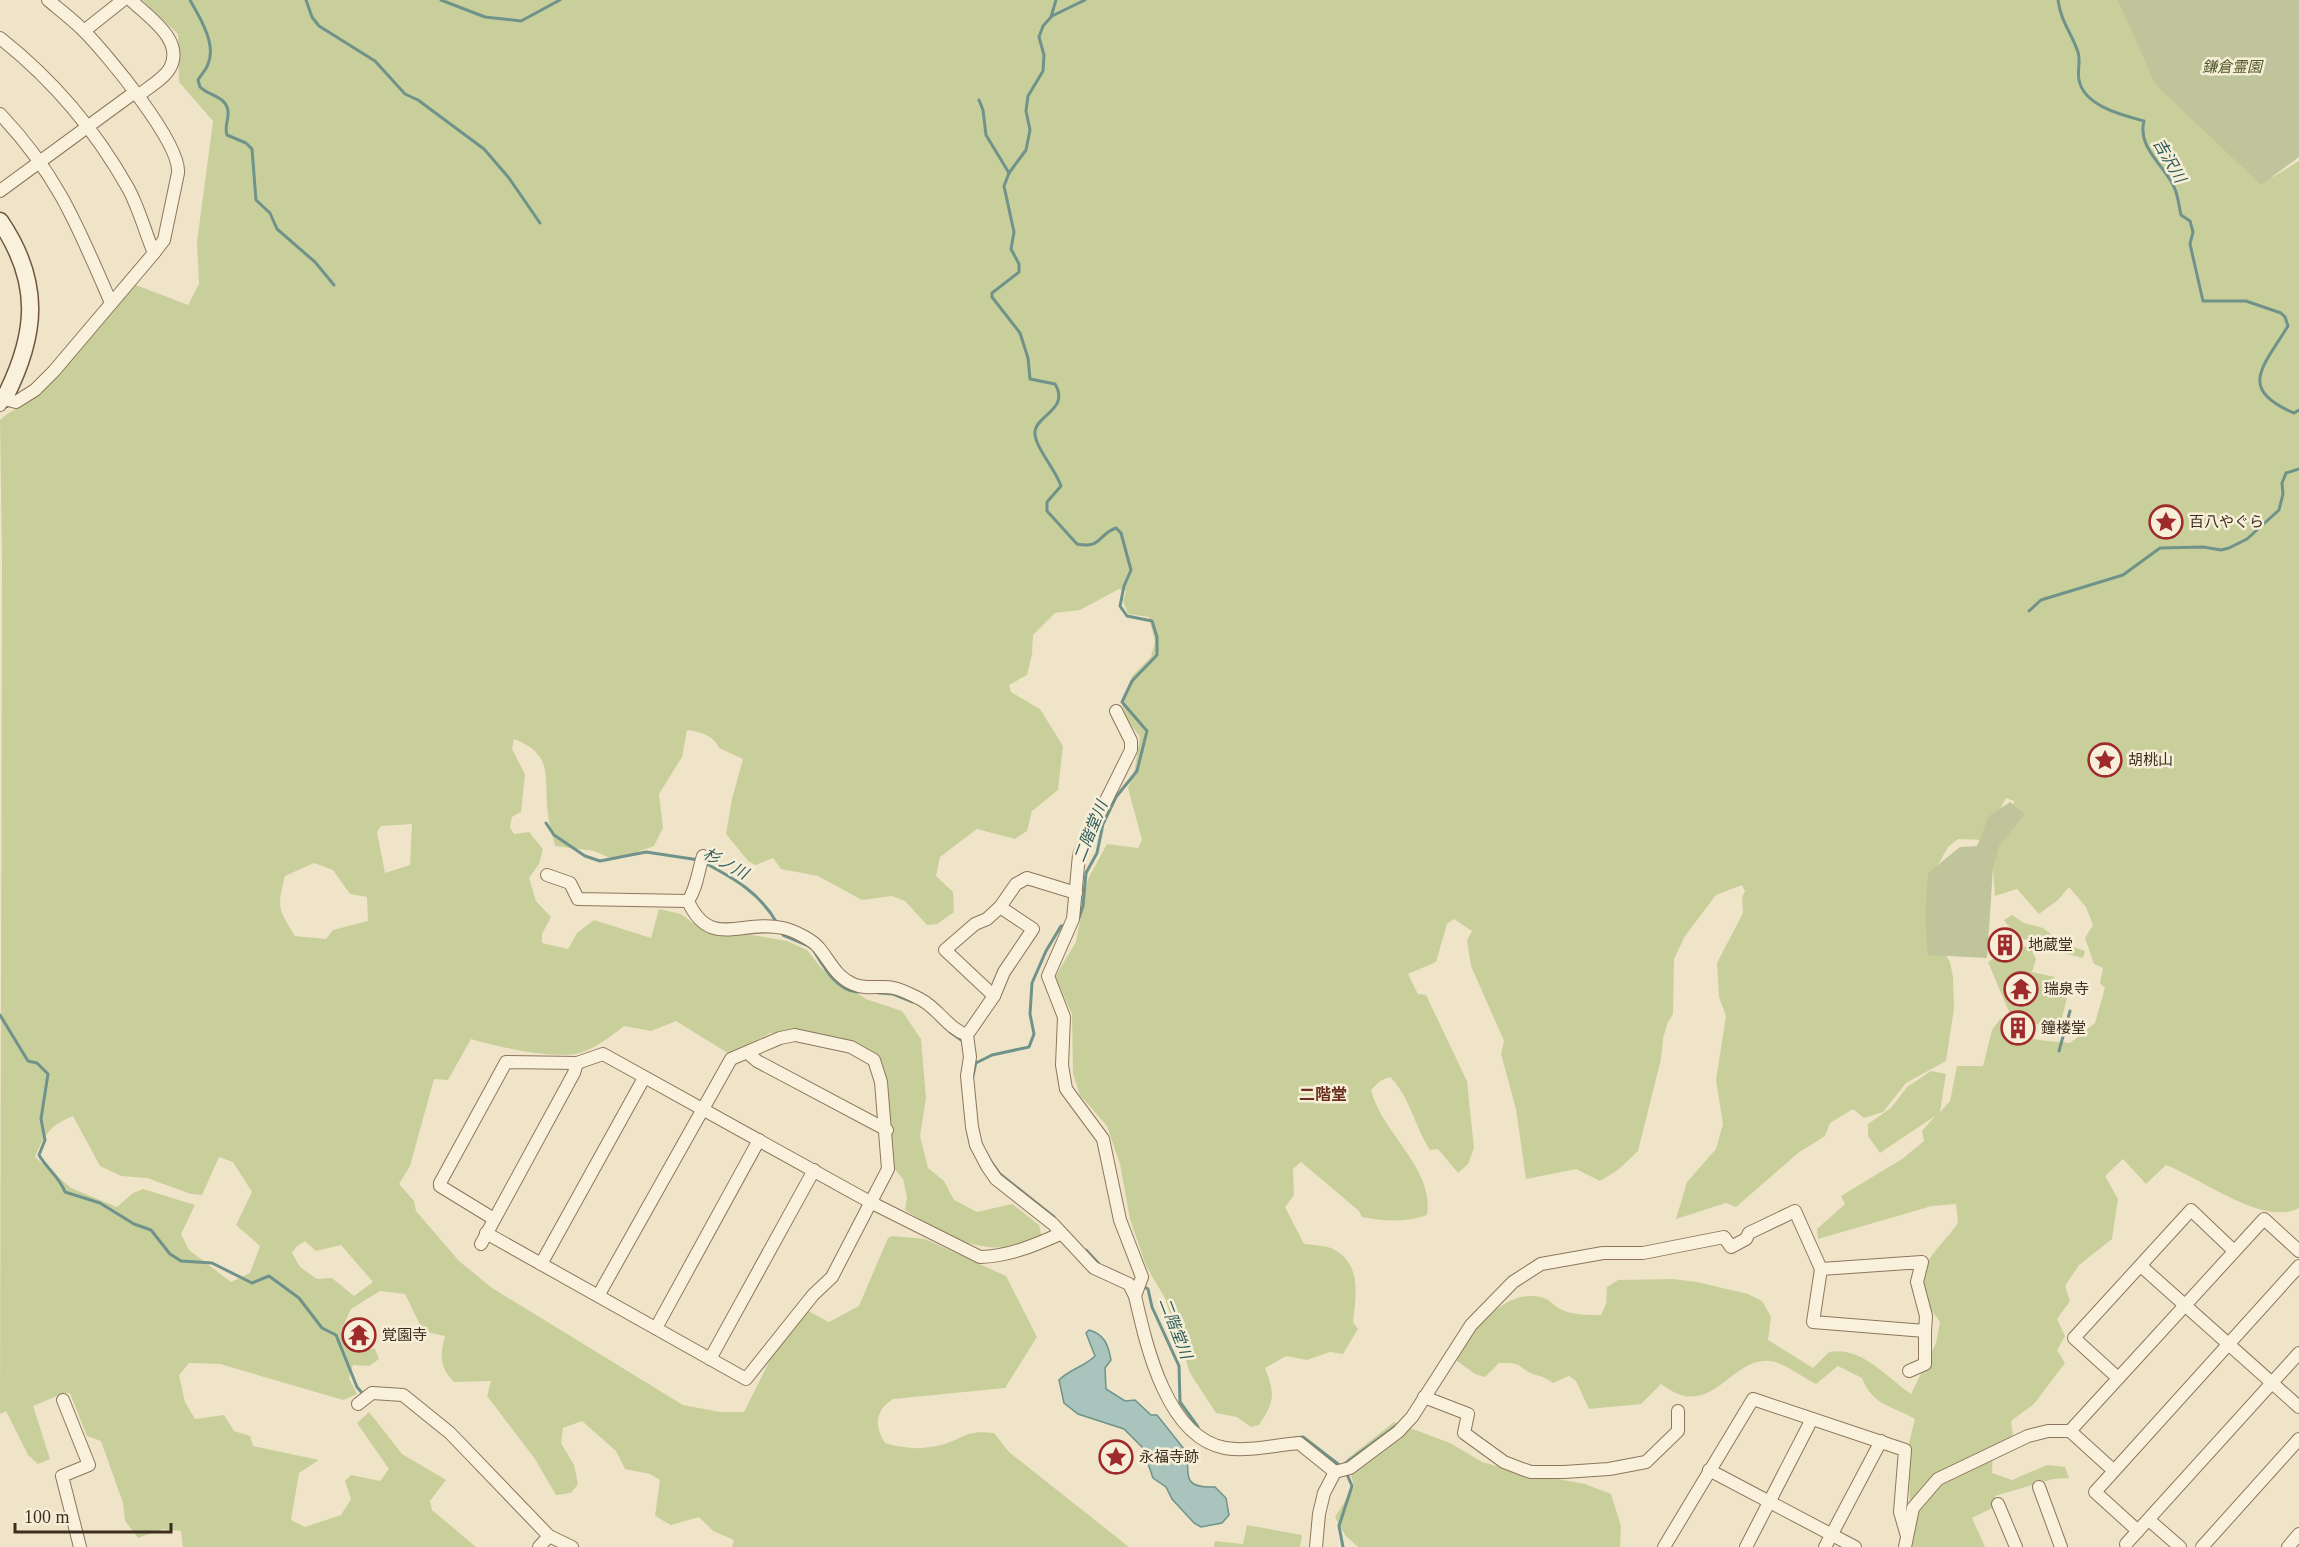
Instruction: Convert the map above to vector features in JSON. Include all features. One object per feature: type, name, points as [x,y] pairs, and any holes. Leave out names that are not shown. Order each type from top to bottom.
[{"type":"street","points":[[0,221],[23,272],[31,320],[25,354],[2,402],[16,402],[35,390],[69,354],[164,240],[179,165],[165,136],[136,94],[84,31],[48,0]]},
{"type":"street","points":[[84,31],[123,0]]},
{"type":"street","points":[[0,191],[169,70],[174,52],[171,40],[131,0]]},
{"type":"street","points":[[0,38],[36,69],[88,127],[129,190],[154,253]]},
{"type":"street","points":[[0,114],[41,161],[78,226],[111,303]]},
{"type":"street","points":[[1116,711],[1131,741],[1131,750],[1079,855],[1071,925],[1048,976],[1064,1017],[1062,1065],[1066,1089],[1103,1139],[1120,1220],[1142,1277],[1135,1296]]},
{"type":"street","points":[[688,901],[695,891],[696,876],[703,856]]},
{"type":"street","points":[[547,875],[570,883],[578,898],[688,901]]},
{"type":"street","points":[[994,996],[945,950],[1000,907],[1016,884],[1027,878],[1076,893]]},
{"type":"street","points":[[688,901],[696,919],[713,929],[746,926],[784,928],[819,946],[831,968],[854,985],[894,988],[919,998],[935,1009],[967,1041]]},
{"type":"street","points":[[1000,907],[1033,929],[1004,972],[994,996],[967,1041],[970,1065],[967,1076],[972,1127],[981,1155],[996,1179],[1044,1216],[1094,1268],[1129,1284],[1135,1296],[1157,1377],[1185,1423],[1208,1442],[1237,1449],[1299,1443],[1335,1472]]},
{"type":"street","points":[[576,1063],[574,1073],[483,1239],[541,1264],[598,1296],[656,1328],[746,1379],[813,1295],[832,1277],[888,1169],[887,1130],[879,1069],[868,1054],[842,1044],[795,1035],[780,1038],[749,1054],[731,1059],[598,1296]]},
{"type":"street","points":[[494,1219],[440,1186],[444,1174],[506,1062],[576,1063],[603,1054],[870,1202],[980,1257],[997,1257],[1028,1249],[1060,1234]]},
{"type":"street","points":[[749,1054],[757,1061],[887,1130]]},
{"type":"street","points":[[541,1264],[644,1078]]},
{"type":"street","points":[[656,1328],[759,1140]]},
{"type":"street","points":[[710,1359],[814,1170]]},
{"type":"street","points":[[2118,1378],[2074,1338],[2191,1210],[2234,1251]]},
{"type":"street","points":[[1316,1547],[1319,1514],[1324,1493],[1335,1472],[1350,1468],[1398,1432],[1471,1325],[1513,1282],[1541,1264],[1603,1253],[1643,1254],[1724,1237],[1731,1247],[1746,1239],[1749,1233],[1795,1211],[1821,1269],[1813,1322],[1924,1330]]},
{"type":"street","points":[[2070,1431],[2264,1219],[2299,1251]]},
{"type":"street","points":[[1821,1269],[1922,1262],[1917,1282],[1926,1316],[1924,1364],[1909,1371]]},
{"type":"street","points":[[2141,1266],[2299,1407]]},
{"type":"street","points":[[2138,1531],[2095,1492],[2299,1266]]},
{"type":"street","points":[[2126,1544],[2299,1353]]},
{"type":"street","points":[[358,1404],[372,1393],[403,1395],[450,1433],[549,1536],[572,1547]]},
{"type":"street","points":[[1424,1397],[1468,1414],[1464,1433],[1504,1462],[1532,1472],[1609,1469],[1646,1462],[1678,1431],[1678,1411]]},
{"type":"street","points":[[1664,1547],[1753,1399],[1906,1451],[1900,1491],[1900,1512],[1906,1542]]},
{"type":"street","points":[[63,1400],[89,1465],[62,1476],[80,1547]]},
{"type":"street","points":[[1746,1547],[1812,1419]]},
{"type":"street","points":[[1906,1542],[1913,1508],[1938,1479],[2028,1437],[2048,1431],[2070,1431],[2113,1470]]},
{"type":"street","points":[[2202,1547],[2299,1439]]},
{"type":"street","points":[[1825,1547],[1881,1441]]},
{"type":"street","points":[[1709,1470],[1855,1547]]},
{"type":"street","points":[[2039,1487],[2061,1547]]},
{"type":"street","points":[[1998,1504],[2016,1547]]},
{"type":"street","points":[[2149,1520],[2180,1547]]},
{"type":"street","points":[[2288,1547],[2299,1534]]},
{"type":"street","points":[[539,1547],[549,1536]]},
{"type":"green space","points":[[142,0],[2143,0],[2259,165],[2273,177],[2299,161],[2299,1208],[2284,1212],[2250,1206],[2166,1165],[2146,1184],[2123,1159],[2105,1176],[2118,1199],[2112,1239],[2079,1265],[2065,1286],[2070,1301],[2057,1319],[2065,1336],[2057,1350],[2065,1363],[2034,1404],[2011,1421],[2013,1435],[1993,1448],[1992,1473],[2012,1480],[2047,1465],[2065,1467],[2069,1478],[2053,1479],[1995,1496],[1992,1508],[1972,1518],[1985,1547],[1910,1547],[1909,1443],[1915,1419],[1877,1400],[1862,1378],[1838,1366],[1816,1384],[1780,1364],[1762,1361],[1750,1364],[1707,1393],[1694,1396],[1681,1395],[1661,1384],[1641,1404],[1589,1409],[1576,1381],[1569,1376],[1553,1383],[1518,1365],[1499,1363],[1485,1377],[1475,1374],[1457,1361],[1459,1346],[1486,1318],[1518,1298],[1531,1296],[1544,1298],[1560,1309],[1570,1312],[1601,1315],[1606,1304],[1607,1287],[1618,1280],[1673,1279],[1748,1294],[1762,1301],[1771,1317],[1768,1340],[1813,1368],[1829,1352],[1841,1351],[1873,1364],[1911,1394],[1936,1343],[1940,1322],[1921,1294],[1922,1273],[1932,1255],[1958,1223],[1956,1204],[1932,1206],[1818,1239],[1817,1229],[1845,1204],[1841,1196],[1902,1159],[1924,1141],[1922,1131],[1935,1116],[1880,1153],[1868,1136],[1868,1124],[1891,1108],[1907,1087],[1931,1071],[1946,1074],[1940,1112],[1950,1101],[1957,1066],[1983,1066],[1992,1030],[2000,1019],[2007,1019],[2009,1032],[2038,1040],[2070,1043],[2095,1023],[2105,988],[2100,983],[2103,968],[2094,964],[2085,938],[2093,925],[2086,907],[2069,887],[2058,900],[2039,914],[2017,889],[1995,896],[1992,855],[2010,818],[2014,801],[2006,798],[1983,840],[1958,839],[1948,847],[1930,879],[1943,950],[1950,962],[1953,977],[1954,1009],[1946,1061],[1906,1083],[1883,1112],[1864,1118],[1853,1109],[1830,1123],[1825,1136],[1798,1153],[1736,1207],[1726,1203],[1676,1219],[1687,1182],[1716,1149],[1723,1124],[1716,1080],[1726,1016],[1719,997],[1717,963],[1743,913],[1742,898],[1745,891],[1742,885],[1716,895],[1685,936],[1674,959],[1673,1014],[1667,1024],[1663,1039],[1661,1059],[1638,1151],[1618,1170],[1600,1181],[1576,1169],[1526,1179],[1516,1109],[1501,1054],[1504,1041],[1471,966],[1467,940],[1472,931],[1454,919],[1447,924],[1436,962],[1408,974],[1418,994],[1426,995],[1467,1081],[1474,1148],[1468,1164],[1458,1173],[1438,1149],[1430,1150],[1397,1084],[1390,1077],[1380,1081],[1371,1090],[1385,1121],[1423,1182],[1427,1198],[1427,1215],[1394,1220],[1362,1217],[1359,1211],[1301,1162],[1293,1169],[1294,1195],[1285,1207],[1304,1244],[1330,1248],[1342,1255],[1349,1263],[1356,1291],[1353,1322],[1358,1329],[1343,1354],[1330,1352],[1307,1360],[1286,1356],[1265,1368],[1271,1384],[1272,1397],[1268,1410],[1259,1425],[1251,1427],[1237,1417],[1216,1413],[1190,1373],[1165,1298],[1146,1266],[1130,1219],[1120,1164],[1107,1126],[1080,1095],[1073,1074],[1072,1014],[1055,977],[1076,942],[1088,879],[1107,844],[1138,848],[1142,840],[1128,788],[1135,768],[1140,737],[1128,721],[1122,706],[1132,676],[1151,657],[1155,642],[1149,617],[1128,614],[1123,601],[1126,591],[1119,589],[1080,610],[1055,613],[1033,635],[1032,654],[1027,675],[1009,685],[1011,692],[1040,709],[1063,746],[1058,790],[1032,811],[1027,831],[1015,839],[977,829],[940,857],[936,876],[953,892],[954,912],[937,924],[927,925],[905,901],[892,896],[862,900],[818,876],[781,869],[773,858],[756,865],[749,862],[726,834],[732,799],[743,759],[719,748],[706,735],[687,730],[682,757],[659,794],[663,828],[654,846],[615,860],[594,851],[555,846],[542,761],[527,745],[514,739],[512,749],[525,774],[521,812],[512,817],[510,827],[514,834],[529,832],[543,849],[539,864],[529,878],[536,901],[551,917],[542,934],[542,943],[568,949],[577,933],[594,920],[651,938],[659,909],[681,914],[705,932],[741,933],[787,941],[807,950],[822,969],[866,999],[902,1011],[921,1039],[926,1098],[920,1136],[928,1168],[944,1181],[954,1200],[977,1212],[1012,1204],[1039,1225],[1042,1238],[1022,1245],[1004,1247],[970,1244],[939,1230],[905,1210],[907,1197],[903,1179],[892,1166],[891,1132],[881,1070],[844,1042],[807,1031],[770,1033],[731,1055],[676,1021],[651,1031],[624,1026],[594,1047],[575,1054],[564,1055],[537,1053],[471,1039],[448,1080],[434,1079],[410,1166],[399,1184],[414,1201],[416,1211],[459,1261],[492,1288],[683,1405],[720,1412],[744,1412],[769,1362],[806,1310],[829,1322],[859,1306],[888,1238],[892,1236],[925,1239],[1006,1276],[1037,1337],[1005,1388],[893,1399],[883,1408],[878,1419],[881,1436],[885,1443],[917,1448],[945,1444],[969,1434],[994,1433],[1009,1452],[1129,1547],[732,1547],[734,1540],[713,1531],[699,1517],[671,1525],[655,1516],[660,1480],[650,1474],[625,1469],[616,1451],[582,1421],[563,1428],[561,1443],[574,1465],[578,1484],[571,1493],[556,1495],[535,1459],[487,1396],[491,1381],[454,1382],[442,1361],[445,1336],[423,1331],[405,1294],[380,1291],[351,1309],[341,1331],[359,1348],[375,1349],[379,1359],[369,1366],[353,1365],[349,1378],[357,1394],[343,1400],[220,1364],[189,1363],[179,1375],[185,1402],[195,1419],[224,1415],[234,1431],[250,1436],[253,1446],[319,1460],[299,1473],[291,1520],[305,1527],[341,1515],[351,1499],[345,1481],[351,1475],[380,1481],[389,1469],[357,1423],[369,1412],[402,1454],[446,1480],[430,1501],[432,1510],[476,1547],[183,1547],[181,1531],[163,1529],[138,1538],[125,1521],[123,1503],[101,1441],[87,1436],[70,1393],[64,1393],[33,1406],[50,1459],[38,1464],[28,1455],[6,1411],[0,1414],[2,560],[0,420],[27,402],[45,386],[136,285],[188,305],[199,284],[197,242],[213,121],[179,82],[178,34]],"holes":[[[412,824],[410,865],[385,873],[377,832],[381,826]],[[314,863],[333,870],[350,894],[367,897],[368,921],[333,930],[326,939],[295,936],[282,914],[280,902],[285,876]],[[73,1116],[100,1166],[121,1176],[147,1178],[191,1194],[202,1195],[219,1157],[233,1162],[252,1192],[236,1225],[260,1246],[250,1273],[231,1282],[189,1250],[181,1234],[195,1205],[143,1189],[133,1193],[117,1207],[71,1188],[35,1157],[42,1142],[58,1123]],[[305,1241],[316,1251],[341,1245],[373,1282],[354,1296],[332,1278],[317,1279],[300,1267],[292,1253]]]},
{"type":"green space","name":"鎌倉霊園","points":[[2118,0],[2299,0],[2299,157],[2261,185],[2155,84]]},
{"type":"green space","points":[[2010,802],[2025,814],[1999,846],[1993,868],[1987,958],[1928,955],[1925,919],[1928,873],[1960,847],[1977,846],[1989,816]]},
{"type":"green space","points":[[2012,915],[2024,923],[2043,928],[2063,943],[2085,951],[2083,958],[2029,942],[2011,929],[2004,920]]},
{"type":"green space","points":[[2014,946],[2030,947],[2036,959],[2032,972],[2055,977],[2052,993],[2067,998],[2059,1029],[2012,1019],[1988,962]]},
{"type":"green space","points":[[1394,1422],[1450,1443],[1482,1462],[1518,1472],[1585,1484],[1611,1494],[1621,1526],[1620,1547],[1358,1547],[1345,1535],[1335,1517],[1354,1487],[1347,1459]]},
{"type":"green space","points":[[1247,1525],[1302,1535],[1300,1547],[1214,1547],[1215,1541],[1243,1544]]},
{"type":"water","points":[[1089,1330],[1102,1337],[1108,1349],[1111,1360],[1105,1368],[1106,1389],[1125,1401],[1135,1400],[1151,1415],[1157,1415],[1188,1454],[1190,1481],[1198,1486],[1215,1487],[1226,1498],[1229,1515],[1222,1523],[1201,1527],[1194,1523],[1172,1499],[1166,1487],[1153,1478],[1142,1447],[1124,1429],[1078,1414],[1064,1403],[1059,1380],[1095,1356],[1086,1333]]},
{"type":"waterway","points":[[190,0],[209,39],[210,56],[198,80],[200,87],[221,99],[227,106],[227,135],[246,143],[252,149],[256,200],[270,213],[277,229],[315,262],[334,285]]},
{"type":"waterway","points":[[306,0],[312,17],[319,26],[375,61],[405,94],[418,100],[484,149],[509,178],[540,223]]},
{"type":"waterway","points":[[441,0],[485,17],[521,21],[560,0]]},
{"type":"waterway","name":"二階堂川","points":[[1056,0],[1051,17],[1043,26],[1039,37],[1044,55],[1043,71],[1028,96],[1026,111],[1030,130],[1026,150],[1009,173],[1004,186],[1014,232],[1011,249],[1019,264],[1019,272],[992,293],[992,297],[1020,333],[1028,358],[1030,379],[1055,384],[1059,393],[1056,406],[1041,420],[1035,431],[1035,437],[1041,450],[1061,486],[1047,502],[1047,511],[1077,544],[1096,543],[1116,528],[1121,533],[1131,570],[1124,586],[1120,606],[1127,616],[1152,621],[1157,637],[1157,655],[1132,681],[1122,702],[1147,731],[1137,771],[1116,797],[1103,824],[1097,853],[1086,873],[1083,906],[1079,918]]},
{"type":"waterway","points":[[1052,16],[1085,0]]},
{"type":"waterway","name":"吉沢川","points":[[2058,0],[2059,8],[2078,52],[2079,80],[2082,89],[2088,97],[2105,108],[2144,121],[2144,139],[2148,148],[2174,187],[2181,215],[2190,221],[2193,232],[2190,244],[2203,301],[2246,301],[2281,313],[2285,317],[2288,326],[2264,365],[2260,376],[2260,386],[2276,404],[2294,413],[2299,410]]},
{"type":"waterway","points":[[979,100],[983,110],[986,135],[1009,173]]},
{"type":"waterway","points":[[2029,611],[2041,600],[2123,575],[2160,548],[2203,547],[2221,550],[2247,539],[2279,510],[2283,494],[2282,483],[2286,473],[2299,469]]},
{"type":"waterway","name":"杉ノ川","points":[[546,823],[554,835],[585,856],[600,861],[646,852],[699,860]]},
{"type":"waterway","name":"杉ノ川","points":[[705,863],[755,895],[777,923]]},
{"type":"waterway","name":"二階堂川","points":[[976,1063],[992,1055],[1029,1047],[1034,1034],[1030,1014],[1032,983],[1046,951],[1061,926],[1066,926]]},
{"type":"waterway","name":"杉ノ川","points":[[782,931],[783,935],[809,946]]},
{"type":"waterway","name":"杉ノ川","points":[[814,951],[837,982],[857,992]]},
{"type":"waterway","name":"杉ノ川","points":[[879,993],[893,994],[913,1002]]},
{"type":"waterway","points":[[2059,1051],[2070,1011]]},
{"type":"waterway","points":[[0,1015],[28,1061],[37,1063],[48,1074],[41,1119],[45,1140],[39,1155],[60,1181],[65,1192],[100,1203],[134,1224],[151,1230],[170,1254],[181,1261],[212,1263],[252,1283],[269,1276],[299,1298],[322,1328],[336,1335],[357,1387],[363,1394]]},
{"type":"waterway","name":"杉ノ川","points":[[950,1032],[964,1042]]},
{"type":"waterway","name":"二階堂川","points":[[973,1076],[976,1062]]},
{"type":"waterway","name":"二階堂川","points":[[990,1160],[1000,1174],[1054,1217]]},
{"type":"waterway","name":"二階堂川","points":[[1086,1250],[1100,1265]]},
{"type":"waterway","name":"二階堂川","points":[[1143,1286],[1148,1289],[1152,1307],[1179,1366],[1180,1402],[1198,1427]]},
{"type":"waterway","name":"二階堂川","points":[[1343,1465],[1396,1426]]},
{"type":"waterway","name":"二階堂川","points":[[1295,1438],[1303,1437],[1342,1467]]},
{"type":"waterway","name":"二階堂川","points":[[1343,1547],[1339,1526],[1352,1486],[1346,1472]]},
{"type":"place","name":"百八やぐら","points":[[2166,522]]},
{"type":"place","name":"胡桃山","points":[[2105,760]]},
{"type":"place","name":"地蔵堂","points":[[2005,945]]},
{"type":"place","name":"瑞泉寺","points":[[2021,989]]},
{"type":"place","name":"鐘楼堂","points":[[2018,1028]]},
{"type":"place","name":"覚園寺","points":[[359,1335]]},
{"type":"place","name":"永福寺跡","points":[[1116,1457]]},
{"type":"district","name":"二階堂","points":[[1323,1094]]}]
